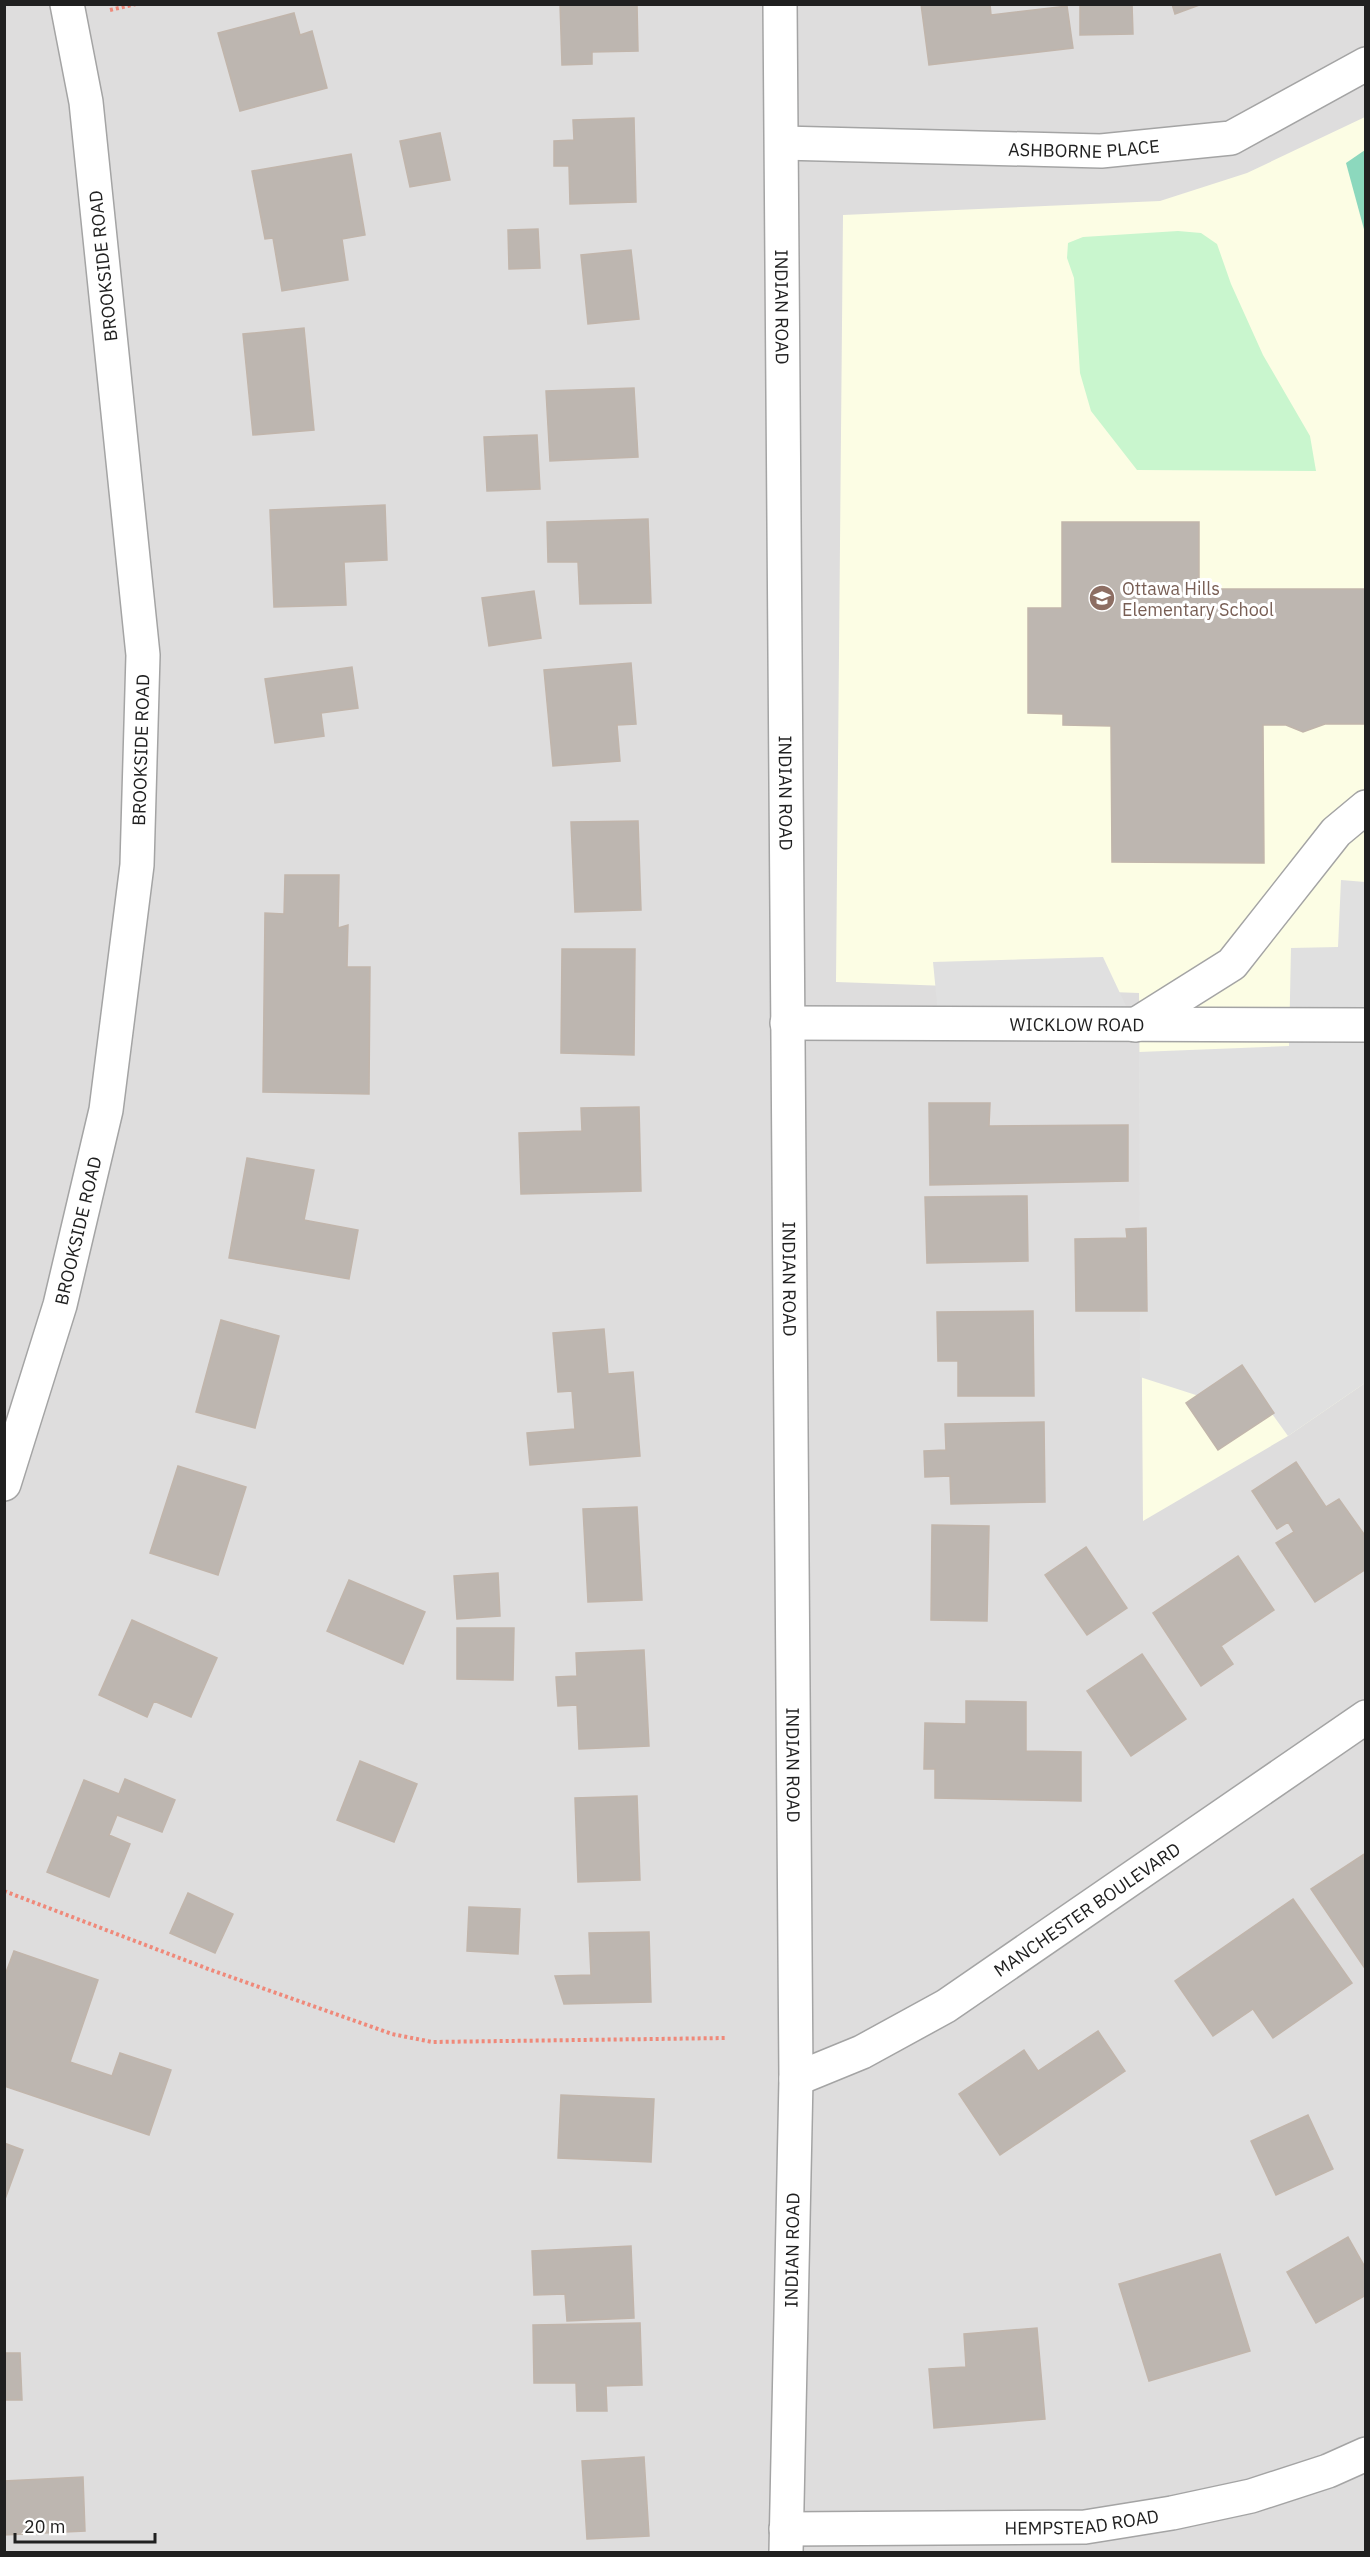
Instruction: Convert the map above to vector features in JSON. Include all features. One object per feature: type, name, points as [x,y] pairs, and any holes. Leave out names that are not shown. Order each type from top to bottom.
[{"type":"street","name":"BROOKSIDE ROAD","points":[[4,1484],[60,1305],[106,1110],[137,865],[143,655],[86,102],[67,4]]},
{"type":"street","name":"INDIAN ROAD","points":[[780,4],[796,2079],[786,2541]]},
{"type":"street","name":"ASHBORNE PLACE","points":[[782,142],[1101,151],[1231,138],[1365,64]]},
{"type":"street","points":[[1135,1025],[1232,964],[1336,832],[1365,807]]},
{"type":"street","name":"WICKLOW ROAD","points":[[787,1023],[1365,1025]]},
{"type":"street","name":"MANCHESTER BOULEVARD","points":[[796,2079],[862,2052],[946,2006],[1365,1717]]},
{"type":"street","name":"HEMPSTEAD ROAD","points":[[786,2541],[1084,2528],[1172,2513],[1251,2496],[1328,2471],[1365,2454]]},
{"type":"path","points":[[4,1891],[211,1970],[392,2034],[432,2042],[728,2038]]},
{"type":"shaded area","points":[[5,5],[1365,5],[1365,2552],[5,2552]]},
{"type":"shaded area","name":"Ottawa Hills Elementary School","points":[[1365,117],[1365,1383],[1288,1436],[1143,1521],[1139,993],[836,982],[843,215],[1160,201],[1247,173]]},
{"type":"shaded area","points":[[1341,880],[1365,882],[1365,1383],[1288,1436],[1241,1371],[1199,1396],[1140,1377],[1139,1052],[1289,1046],[1291,948],[1338,947]]},
{"type":"shaded area","points":[[1103,957],[1135,1025],[939,1024],[933,962]]},
{"type":"green space","points":[[1365,150],[1365,233],[1346,163]]},
{"type":"green space","points":[[1178,231],[1201,233],[1217,244],[1231,284],[1263,355],[1310,436],[1316,471],[1137,470],[1091,411],[1080,373],[1074,278],[1067,258],[1068,243],[1083,237]]},
{"type":"building","points":[[560,4],[637,4],[638,51],[592,52],[592,64],[562,65]]},
{"type":"building","points":[[921,4],[990,4],[991,15],[1067,6],[1073,48],[929,65]]},
{"type":"building","points":[[1080,4],[1132,4],[1133,34],[1080,35]]},
{"type":"building","points":[[1172,4],[1202,4],[1175,14]]},
{"type":"building","points":[[294,13],[300,35],[312,31],[327,88],[240,111],[218,33]]},
{"type":"building","points":[[634,118],[636,202],[570,204],[569,166],[554,166],[554,141],[574,140],[573,120]]},
{"type":"building","points":[[440,133],[450,180],[410,187],[400,141]]},
{"type":"building","points":[[351,154],[365,235],[342,239],[348,280],[282,291],[273,238],[265,239],[252,171]]},
{"type":"building","points":[[538,229],[540,268],[509,269],[508,230]]},
{"type":"building","points":[[631,250],[639,319],[588,324],[581,255]]},
{"type":"building","points":[[304,328],[314,430],[253,435],[243,334]]},
{"type":"building","points":[[634,388],[638,457],[550,461],[546,391]]},
{"type":"building","points":[[537,435],[540,489],[487,491],[484,437]]},
{"type":"building","points":[[385,505],[387,560],[344,562],[346,605],[274,607],[270,510]]},
{"type":"building","points":[[648,519],[651,603],[580,604],[578,562],[548,562],[547,522]]},
{"type":"building","name":"Ottawa Hills Elementary School","points":[[1062,522],[1199,522],[1199,589],[1366,589],[1366,724],[1325,724],[1303,732],[1286,725],[1263,725],[1264,863],[1112,862],[1111,726],[1063,725],[1063,714],[1028,713],[1028,608],[1062,608]]},
{"type":"building","points":[[534,591],[541,638],[489,646],[482,598]]},
{"type":"building","points":[[631,663],[636,724],[617,725],[620,761],[553,766],[544,670]]},
{"type":"building","points":[[352,667],[358,708],[321,713],[324,736],[275,743],[265,679]]},
{"type":"building","points":[[638,821],[641,910],[575,912],[571,822]]},
{"type":"building","points":[[285,875],[339,875],[338,928],[348,925],[347,967],[370,967],[369,1094],[263,1092],[265,913],[284,914]]},
{"type":"building","points":[[562,949],[635,949],[634,1055],[561,1053]]},
{"type":"building","points":[[929,1103],[990,1103],[989,1126],[1128,1125],[1128,1181],[930,1185]]},
{"type":"building","points":[[639,1107],[641,1191],[521,1194],[519,1133],[582,1131],[581,1108]]},
{"type":"building","points":[[247,1158],[314,1170],[304,1220],[358,1230],[349,1279],[229,1258]]},
{"type":"building","points":[[1027,1196],[1028,1261],[927,1263],[925,1197]]},
{"type":"building","points":[[1146,1228],[1147,1311],[1076,1311],[1075,1239],[1127,1238],[1126,1229]]},
{"type":"building","points":[[1033,1311],[1034,1396],[958,1396],[958,1361],[938,1361],[937,1312]]},
{"type":"building","points":[[221,1320],[279,1336],[255,1428],[196,1412]]},
{"type":"building","points":[[604,1329],[608,1374],[633,1372],[640,1456],[530,1465],[527,1433],[575,1429],[572,1391],[558,1392],[553,1333]]},
{"type":"building","points":[[1242,1365],[1274,1413],[1218,1450],[1186,1403]]},
{"type":"building","points":[[1044,1422],[1045,1502],[951,1504],[950,1476],[925,1477],[924,1451],[946,1450],[945,1424]]},
{"type":"building","points":[[1296,1462],[1326,1507],[1339,1499],[1366,1537],[1366,1569],[1315,1602],[1276,1543],[1294,1532],[1288,1522],[1277,1529],[1252,1491]]},
{"type":"building","points":[[178,1466],[246,1487],[218,1575],[150,1553]]},
{"type":"building","points":[[637,1507],[642,1600],[588,1602],[583,1509]]},
{"type":"building","points":[[932,1525],[989,1526],[987,1621],[931,1620]]},
{"type":"building","points":[[1086,1547],[1127,1608],[1087,1635],[1045,1575]]},
{"type":"building","points":[[1238,1556],[1274,1610],[1221,1646],[1233,1664],[1201,1686],[1153,1613]]},
{"type":"building","points":[[498,1573],[500,1616],[457,1619],[454,1576]]},
{"type":"building","points":[[349,1580],[425,1612],[403,1664],[327,1631]]},
{"type":"building","points":[[132,1620],[217,1658],[191,1717],[154,1701],[147,1717],[99,1695]]},
{"type":"building","points":[[457,1628],[514,1628],[513,1680],[457,1679]]},
{"type":"building","points":[[644,1650],[649,1746],[579,1749],[577,1705],[558,1706],[556,1677],[577,1676],[576,1653]]},
{"type":"building","points":[[1142,1654],[1186,1719],[1131,1756],[1087,1691]]},
{"type":"building","points":[[966,1701],[1026,1702],[1026,1751],[1081,1752],[1081,1801],[935,1798],[935,1769],[924,1769],[925,1723],[966,1724]]},
{"type":"building","points":[[360,1761],[417,1784],[394,1842],[337,1820]]},
{"type":"building","points":[[125,1779],[175,1800],[162,1832],[117,1815],[109,1835],[130,1844],[109,1897],[47,1872],[84,1780],[119,1794]]},
{"type":"building","points":[[637,1796],[640,1880],[578,1882],[575,1798]]},
{"type":"building","points":[[1366,1853],[1366,1970],[1311,1889]]},
{"type":"building","points":[[188,1893],[233,1914],[215,1953],[170,1933]]},
{"type":"building","points":[[1293,1899],[1352,1983],[1273,2038],[1253,2009],[1213,2036],[1175,1981]]},
{"type":"building","points":[[469,1907],[520,1909],[518,1954],[467,1951]]},
{"type":"building","points":[[649,1932],[651,2002],[564,2004],[555,1976],[591,1975],[589,1933]]},
{"type":"building","points":[[14,1951],[98,1980],[70,2062],[112,2076],[120,2053],[171,2070],[149,2135],[4,2086],[4,1978]]},
{"type":"building","points":[[1098,2031],[1125,2071],[1000,2155],[959,2094],[1024,2050],[1038,2071]]},
{"type":"building","points":[[561,2095],[654,2099],[651,2162],[558,2158]]},
{"type":"building","points":[[1308,2115],[1333,2169],[1276,2195],[1251,2141]]},
{"type":"building","points":[[4,2143],[23,2150],[4,2202]]},
{"type":"building","points":[[1348,2237],[1366,2269],[1366,2295],[1316,2323],[1287,2272]]},
{"type":"building","points":[[631,2246],[634,2318],[567,2321],[565,2294],[534,2295],[532,2251]]},
{"type":"building","points":[[1220,2254],[1250,2351],[1149,2381],[1119,2284]]},
{"type":"building","points":[[640,2323],[642,2385],[606,2386],[607,2411],[577,2411],[576,2383],[534,2383],[533,2325]]},
{"type":"building","points":[[1037,2328],[1045,2419],[934,2428],[929,2369],[966,2367],[964,2334]]},
{"type":"building","points":[[4,2353],[20,2353],[22,2400],[4,2400]]},
{"type":"building","points":[[644,2457],[649,2536],[587,2539],[582,2461]]},
{"type":"building","points":[[83,2477],[85,2531],[4,2535],[4,2481]]},
{"type":"place","name":"Ottawa Hills Elementary School","points":[[1102,598]]}]
